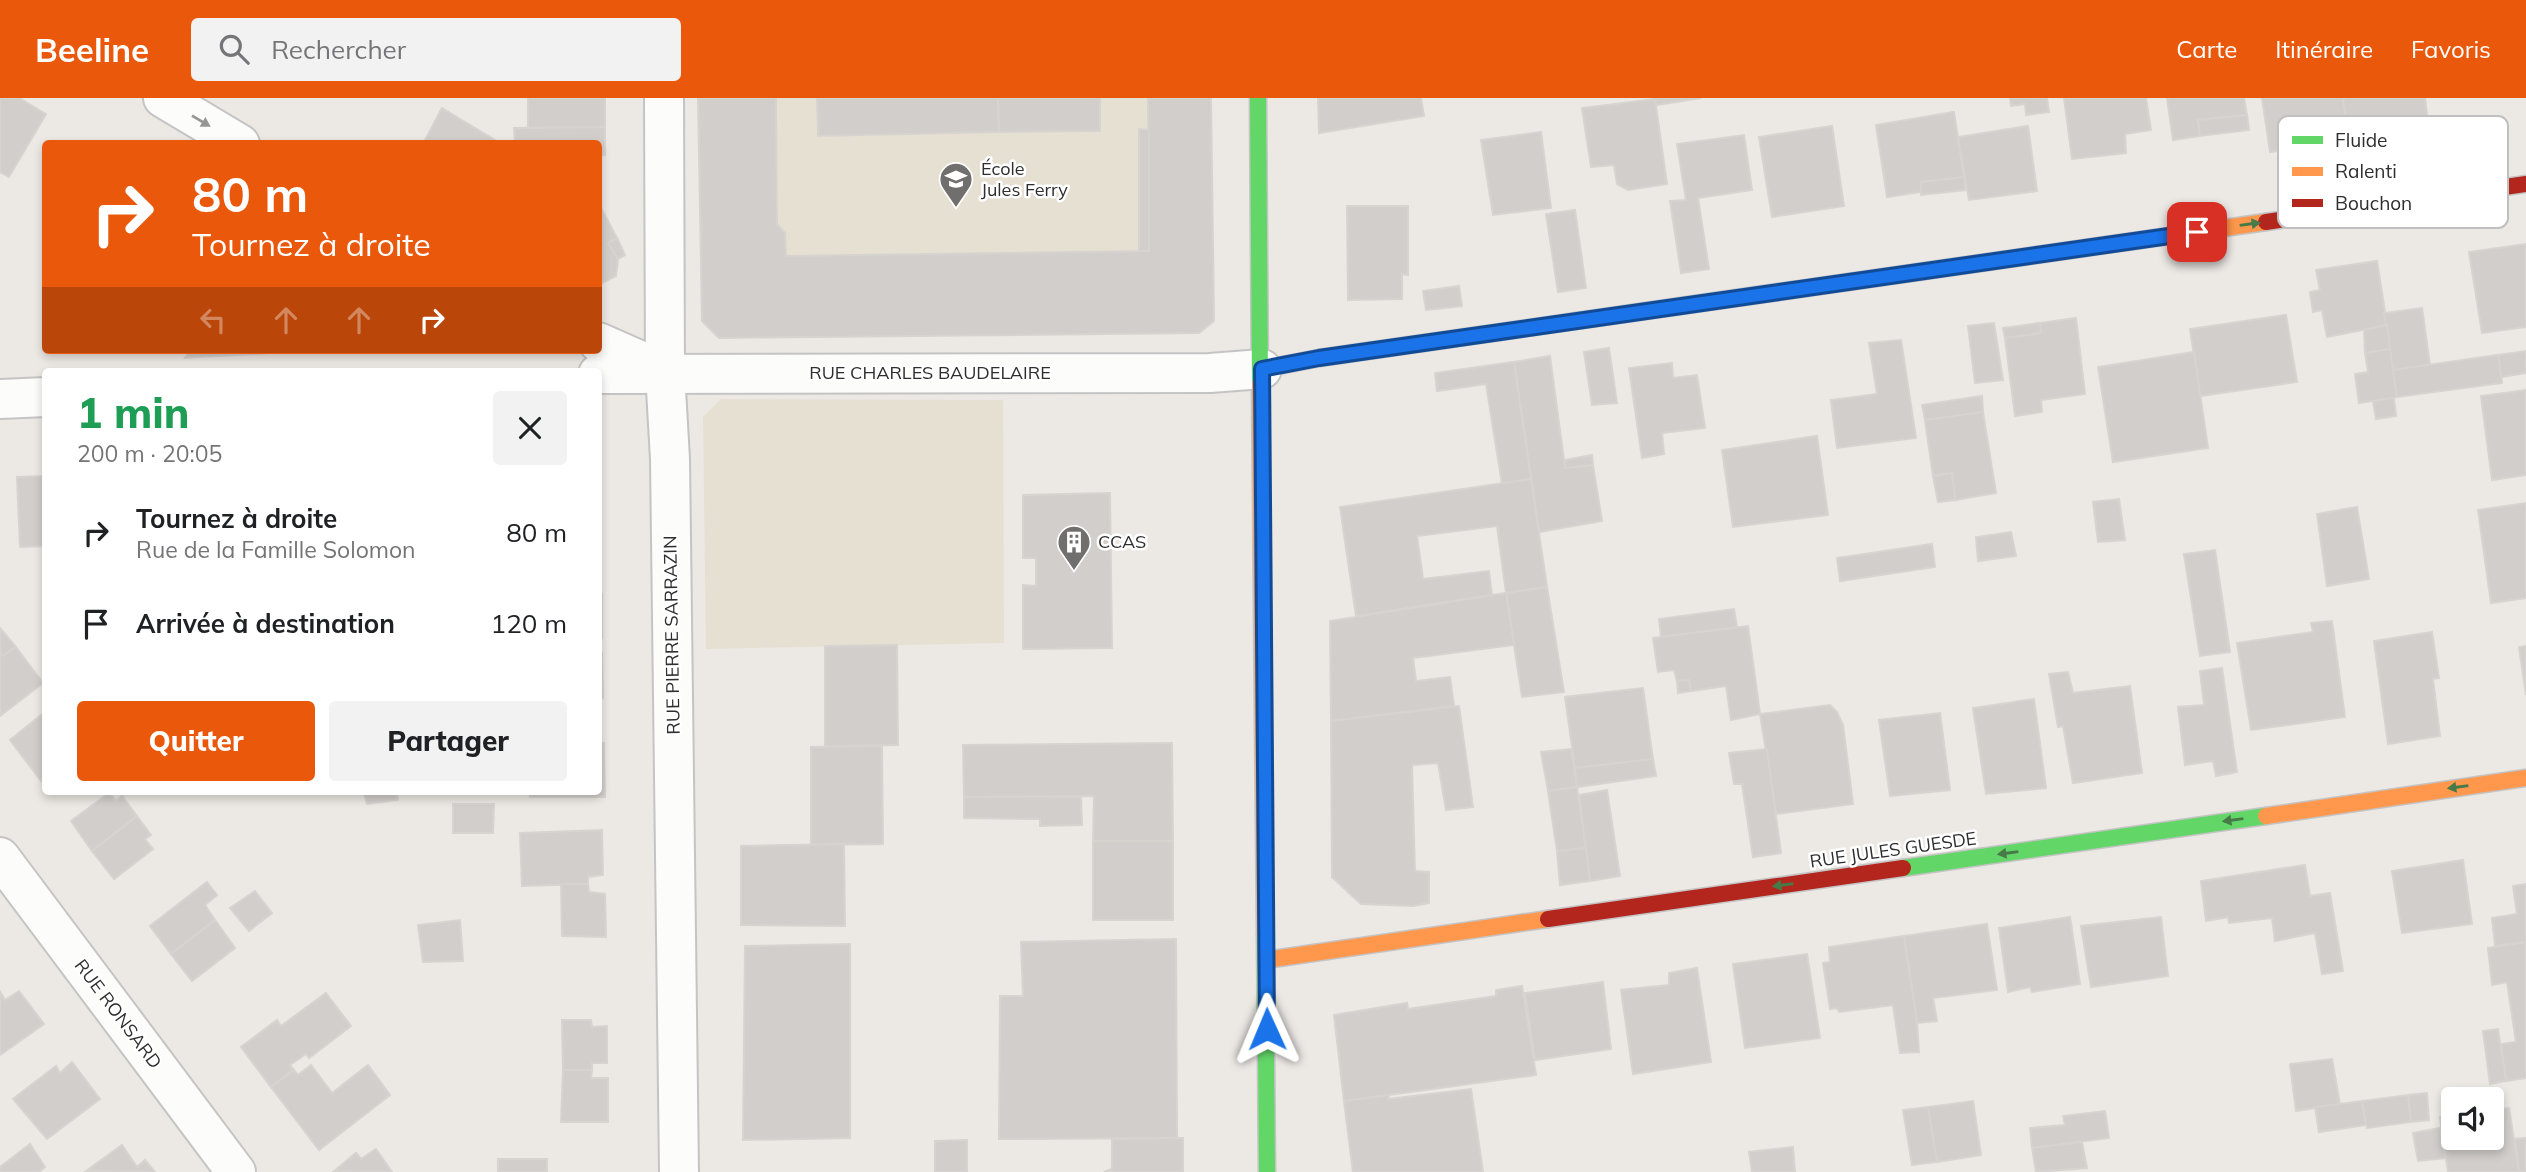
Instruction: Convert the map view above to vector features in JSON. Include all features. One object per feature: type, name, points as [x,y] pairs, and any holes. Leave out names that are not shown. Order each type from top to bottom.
[{"type":"street","points":[[163,98],[233,140]]},
{"type":"street","name":"RUE PIERRE SARRAZIN","points":[[664,98],[665,372],[670,459],[678,1172]]},
{"type":"street","points":[[1258,98],[1267,1172]]},
{"type":"street","points":[[2508,187],[2526,184]]},
{"type":"street","points":[[1262,369],[1319,358],[2278,220]]},
{"type":"street","points":[[602,344],[665,372]]},
{"type":"street","name":"RUE CHARLES BAUDELAIRE","points":[[602,374],[1210,373],[1262,369]]},
{"type":"street","points":[[0,399],[42,397]]},
{"type":"street","name":"RUE JULES GUESDE","points":[[1266,960],[2526,778]]},
{"type":"street","name":"RUE RONSARD","points":[[0,857],[236,1172]]},
{"type":"shaded area","name":"École Jules Ferry","points":[[698,98],[1211,98],[1214,321],[1199,333],[719,338],[702,321]]},
{"type":"shaded area","points":[[721,399],[1003,400],[1004,643],[706,649],[703,417]]},
{"type":"building","points":[[0,98],[19,98],[46,114],[9,177],[0,172]]},
{"type":"building","points":[[528,98],[605,98],[605,127],[528,128]]},
{"type":"building","points":[[698,98],[776,98],[777,224],[785,233],[786,256],[1149,251],[1148,98],[1211,98],[1214,321],[1199,333],[719,338],[702,321]]},
{"type":"building","points":[[817,98],[998,98],[999,132],[818,136]]},
{"type":"building","points":[[998,98],[1100,98],[1100,131],[999,132]]},
{"type":"building","points":[[1318,98],[1421,98],[1424,116],[1319,133]]},
{"type":"building","points":[[1655,98],[1701,98],[1656,105]]},
{"type":"building","points":[[2010,98],[2047,98],[2049,112],[2026,115],[2025,104],[2011,106]]},
{"type":"building","points":[[2064,98],[2146,98],[2151,130],[2125,134],[2126,153],[2072,159]]},
{"type":"building","points":[[2167,98],[2244,98],[2247,115],[2198,120],[2200,136],[2173,140]]},
{"type":"building","points":[[2262,98],[2343,98],[2346,116],[2278,116],[2278,151],[2270,152]]},
{"type":"building","points":[[2343,98],[2425,98],[2427,116],[2346,116]]},
{"type":"building","points":[[1655,99],[1667,184],[1628,190],[1617,184],[1614,165],[1591,167],[1582,108]]},
{"type":"building","points":[[442,108],[495,140],[425,140]]},
{"type":"building","points":[[1954,112],[1964,177],[1921,182],[1921,192],[1887,197],[1876,125]]},
{"type":"building","points":[[2247,115],[2249,130],[2200,136],[2198,120]]},
{"type":"building","points":[[1832,126],[1844,206],[1772,217],[1759,137]]},
{"type":"building","points":[[2028,126],[2037,191],[1969,200],[1958,137]]},
{"type":"building","points":[[605,127],[605,155],[602,155],[602,140],[515,140],[514,128]]},
{"type":"building","points":[[1139,129],[1149,130],[1149,251],[1139,251]]},
{"type":"building","points":[[1541,132],[1551,208],[1493,215],[1481,140]]},
{"type":"building","points":[[1744,135],[1752,190],[1698,198],[1709,269],[1681,273],[1670,201],[1686,200],[1677,144]]},
{"type":"building","points":[[1964,177],[1965,190],[1921,195],[1921,182]]},
{"type":"building","points":[[1347,206],[1408,206],[1408,275],[1402,274],[1402,299],[1348,300]]},
{"type":"building","points":[[602,210],[617,238],[608,243],[618,259],[616,276],[602,283]]},
{"type":"building","points":[[1575,210],[1586,288],[1558,292],[1546,214]]},
{"type":"building","points":[[617,238],[625,255],[618,259],[608,243]]},
{"type":"building","points":[[2526,244],[2526,327],[2482,333],[2469,252]]},
{"type":"building","points":[[2377,261],[2387,325],[2327,337],[2322,310],[2313,312],[2310,292],[2320,290],[2316,270]]},
{"type":"building","points":[[1459,286],[1462,306],[1426,310],[1423,291]]},
{"type":"building","points":[[2422,308],[2430,365],[2393,370],[2384,313]]},
{"type":"building","points":[[2286,315],[2297,382],[2200,396],[2190,329]]},
{"type":"building","points":[[2076,318],[2085,394],[2041,400],[2042,412],[2015,416],[2005,338],[2041,333],[2040,323]]},
{"type":"building","points":[[1994,323],[2003,380],[1975,383],[1968,326]]},
{"type":"building","points":[[2040,323],[2041,333],[2005,338],[2003,328]]},
{"type":"building","points":[[2387,325],[2390,349],[2365,353],[2364,330]]},
{"type":"building","points":[[1901,340],[1916,438],[1837,448],[1831,400],[1877,394],[1869,343]]},
{"type":"building","points":[[1609,348],[1617,403],[1592,405],[1584,352]]},
{"type":"building","points":[[2390,349],[2397,397],[2359,403],[2355,374],[2368,372],[2365,353]]},
{"type":"building","points":[[2526,351],[2526,373],[2501,377],[2498,355]]},
{"type":"building","points":[[2194,352],[2208,448],[2113,462],[2098,367]]},
{"type":"building","points":[[188,354],[254,354],[185,358]]},
{"type":"building","points":[[2498,355],[2502,383],[2397,397],[2393,370]]},
{"type":"building","points":[[1550,356],[1565,468],[1593,465],[1602,521],[1539,532],[1514,362]]},
{"type":"building","points":[[1514,362],[1531,479],[1502,484],[1486,384],[1437,391],[1435,373]]},
{"type":"building","points":[[1672,363],[1673,378],[1697,375],[1705,428],[1662,433],[1664,454],[1642,458],[1629,368]]},
{"type":"building","points":[[2526,390],[2526,475],[2492,480],[2481,396]]},
{"type":"building","points":[[1982,396],[1983,412],[1925,420],[1922,405]]},
{"type":"building","points":[[2394,398],[2396,416],[2376,419],[2373,401]]},
{"type":"building","points":[[1983,412],[1996,493],[1955,500],[1952,473],[1933,476],[1925,420]]},
{"type":"building","points":[[1817,436],[1828,515],[1733,527],[1722,450]]},
{"type":"building","points":[[1592,455],[1593,465],[1565,468],[1565,460]]},
{"type":"building","points":[[1952,473],[1955,500],[1938,502],[1933,476]]},
{"type":"building","points":[[42,476],[42,546],[20,547],[17,477]]},
{"type":"building","points":[[1531,479],[1547,587],[1506,593],[1497,526],[1417,536],[1423,579],[1489,571],[1492,595],[1356,616],[1340,507]]},
{"type":"building","name":"CCAS","points":[[1110,493],[1112,648],[1023,649],[1023,585],[1036,586],[1036,558],[1023,558],[1023,495]]},
{"type":"building","points":[[2119,499],[2125,540],[2098,542],[2093,502]]},
{"type":"building","points":[[2526,503],[2526,598],[2491,603],[2478,510]]},
{"type":"building","points":[[2357,507],[2369,579],[2327,586],[2317,514]]},
{"type":"building","points":[[2011,532],[2016,556],[1978,561],[1976,537]]},
{"type":"building","points":[[1932,544],[1935,567],[1840,581],[1837,558]]},
{"type":"building","points":[[2215,550],[2230,652],[2200,656],[2184,554]]},
{"type":"building","points":[[1547,587],[1564,692],[1522,697],[1506,593]]},
{"type":"building","points":[[1506,593],[1514,645],[1413,658],[1416,681],[1450,677],[1454,706],[1331,721],[1330,621]]},
{"type":"building","points":[[1734,609],[1737,627],[1661,637],[1659,619]]},
{"type":"building","points":[[2332,621],[2345,717],[2251,730],[2237,643],[2313,632],[2311,623]]},
{"type":"building","points":[[1748,626],[1760,714],[1731,720],[1726,686],[1691,691],[1689,680],[1677,681],[1674,670],[1658,672],[1653,638]]},
{"type":"building","points":[[0,628],[16,647],[3,656],[0,652]]},
{"type":"building","points":[[2432,632],[2439,678],[2433,679],[2440,736],[2388,744],[2374,641]]},
{"type":"building","points":[[897,645],[898,745],[825,746],[825,646]]},
{"type":"building","points":[[2526,646],[2526,695],[2519,647]]},
{"type":"building","points":[[16,647],[42,684],[0,716],[0,652],[3,656]]},
{"type":"building","points":[[2222,668],[2237,772],[2216,776],[2213,761],[2185,765],[2178,707],[2204,705],[2200,671]]},
{"type":"building","points":[[2068,672],[2073,693],[2130,686],[2142,773],[2073,783],[2063,726],[2058,727],[2049,674]]},
{"type":"building","points":[[1689,680],[1691,691],[1678,693],[1677,681]]},
{"type":"building","points":[[1643,688],[1653,759],[1575,768],[1565,697]]},
{"type":"building","points":[[2034,699],[2046,788],[1986,794],[1973,708]]},
{"type":"building","points":[[1830,705],[1843,725],[1853,804],[1776,814],[1760,714]]},
{"type":"building","points":[[1459,706],[1473,807],[1446,810],[1438,763],[1412,765],[1415,871],[1429,872],[1429,903],[1413,906],[1361,904],[1332,877],[1331,721]]},
{"type":"building","points":[[1940,713],[1950,790],[1890,796],[1879,720]]},
{"type":"building","points":[[42,714],[42,780],[41,781],[10,740]]},
{"type":"building","points":[[604,743],[605,797],[530,797],[602,795]]},
{"type":"building","points":[[1172,743],[1173,841],[1093,841],[1094,796],[964,797],[963,745]]},
{"type":"building","points":[[882,746],[883,844],[811,845],[811,747]]},
{"type":"building","points":[[1571,749],[1577,787],[1548,791],[1541,752]]},
{"type":"building","points":[[1767,749],[1781,853],[1753,857],[1742,784],[1734,784],[1729,753]]},
{"type":"building","points":[[1653,759],[1656,776],[1577,787],[1575,768]]},
{"type":"building","points":[[1577,787],[1586,848],[1557,851],[1548,791]]},
{"type":"building","points":[[1607,790],[1620,876],[1590,881],[1579,795]]},
{"type":"building","points":[[106,795],[111,795],[116,801],[122,796],[137,816],[92,851],[71,821]]},
{"type":"building","points":[[364,795],[397,795],[398,800],[367,804]]},
{"type":"building","points":[[964,797],[1081,797],[1082,825],[1040,826],[1040,819],[964,818]]},
{"type":"building","points":[[453,804],[494,804],[493,833],[453,833]]},
{"type":"building","points":[[137,816],[151,835],[145,839],[153,849],[114,879],[92,851]]},
{"type":"building","points":[[602,830],[603,875],[588,877],[588,884],[522,886],[520,833]]},
{"type":"building","points":[[1093,841],[1173,841],[1173,920],[1093,920]]},
{"type":"building","points":[[844,844],[845,926],[741,925],[741,846]]},
{"type":"building","points":[[1586,848],[1590,881],[1560,885],[1557,851]]},
{"type":"building","points":[[2463,860],[2472,924],[2402,933],[2392,871]]},
{"type":"building","points":[[2305,865],[2310,896],[2330,893],[2343,971],[2322,974],[2315,933],[2275,941],[2272,918],[2229,923],[2228,917],[2206,921],[2201,881]]},
{"type":"building","points":[[207,882],[217,895],[205,905],[215,920],[171,954],[150,926]]},
{"type":"building","points":[[561,884],[588,884],[589,892],[605,894],[606,937],[562,936]]},
{"type":"building","points":[[2526,884],[2526,942],[2495,946],[2492,918],[2517,914],[2513,886]]},
{"type":"building","points":[[255,891],[272,913],[249,931],[230,908]]},
{"type":"building","points":[[2070,917],[2080,984],[2032,992],[2030,987],[2008,992],[1999,928]]},
{"type":"building","points":[[2161,917],[2168,976],[2091,987],[2081,926]]},
{"type":"building","points":[[215,920],[235,948],[192,981],[171,954]]},
{"type":"building","points":[[460,920],[463,961],[423,962],[418,925]]},
{"type":"building","points":[[1987,924],[1997,990],[1933,998],[1937,1021],[1917,1023],[1904,936]]},
{"type":"building","points":[[1904,936],[1919,1052],[1900,1053],[1893,1005],[1839,1012],[1837,1008],[1830,1009],[1823,963],[1830,962],[1829,947]]},
{"type":"building","points":[[1176,939],[1177,1138],[999,1139],[1000,996],[1023,996],[1021,942]]},
{"type":"building","points":[[2526,942],[2526,1078],[2506,1081],[2501,1044],[2516,1042],[2507,982],[2492,985],[2488,948]]},
{"type":"building","points":[[850,944],[850,1138],[743,1140],[745,946]]},
{"type":"building","points":[[1807,954],[1820,1038],[1745,1048],[1733,964]]},
{"type":"building","points":[[1697,968],[1711,1062],[1633,1074],[1621,990],[1669,985],[1669,973]]},
{"type":"building","points":[[1603,982],[1611,1049],[1535,1060],[1525,993]]},
{"type":"building","points":[[1522,986],[1536,1075],[1344,1101],[1334,1015],[1407,1003],[1408,1009],[1496,996],[1496,990]]},
{"type":"building","points":[[19,991],[44,1024],[0,1055],[0,992],[5,1000]]},
{"type":"building","points":[[326,993],[351,1026],[309,1058],[306,1054],[290,1065],[294,1070],[271,1087],[241,1047],[277,1020],[281,1026]]},
{"type":"building","points":[[562,1020],[591,1020],[592,1027],[607,1026],[607,1063],[592,1063],[592,1070],[563,1070]]},
{"type":"building","points":[[2498,1029],[2506,1081],[2490,1084],[2483,1031]]},
{"type":"building","points":[[2332,1059],[2340,1104],[2296,1111],[2290,1064]]},
{"type":"building","points":[[72,1062],[100,1099],[47,1139],[13,1099],[56,1066],[60,1073]]},
{"type":"building","points":[[311,1065],[332,1093],[368,1065],[390,1095],[319,1150],[271,1087],[294,1070],[298,1075]]},
{"type":"building","points":[[563,1070],[592,1070],[591,1078],[608,1078],[608,1122],[561,1122]]},
{"type":"building","points":[[1471,1089],[1483,1172],[1353,1172],[1344,1101],[1389,1095],[1388,1099]]},
{"type":"building","points":[[2427,1093],[2429,1120],[2411,1122],[2408,1095]]},
{"type":"building","points":[[2408,1095],[2411,1122],[2367,1128],[2362,1101]]},
{"type":"building","points":[[1973,1101],[1981,1155],[1937,1162],[1928,1107]]},
{"type":"building","points":[[2362,1101],[2366,1125],[2319,1132],[2315,1107]]},
{"type":"building","points":[[1928,1107],[1937,1162],[1912,1165],[1903,1110]]},
{"type":"building","points":[[2509,1108],[2519,1172],[2448,1172],[2445,1150],[2504,1150],[2504,1109]]},
{"type":"building","points":[[2105,1111],[2109,1138],[2032,1148],[2030,1128],[2065,1125],[2063,1116]]},
{"type":"building","points":[[2440,1128],[2441,1150],[2444,1150],[2445,1158],[2418,1161],[2413,1133]]},
{"type":"building","points":[[1183,1138],[1183,1172],[1104,1172],[1112,1169],[1112,1139]]},
{"type":"building","points":[[2526,1138],[2526,1172],[2519,1172],[2515,1139]]},
{"type":"building","points":[[967,1140],[967,1172],[935,1172],[935,1141]]},
{"type":"building","points":[[2082,1142],[2087,1168],[2036,1172],[2032,1148]]},
{"type":"building","points":[[30,1144],[45,1167],[39,1172],[0,1172],[0,1167]]},
{"type":"building","points":[[122,1145],[137,1167],[145,1160],[155,1172],[86,1171]]},
{"type":"building","points":[[1793,1147],[1795,1172],[1752,1172],[1749,1152]]},
{"type":"building","points":[[376,1149],[392,1172],[334,1171],[356,1153],[361,1159]]},
{"type":"building","points":[[498,1159],[547,1159],[547,1172],[498,1172]]},
{"type":"traffic: fast","points":[[1258,98],[1260,384]]},
{"type":"traffic: fast","points":[[1903,868],[2266,816]]},
{"type":"traffic: fast","points":[[1265,935],[1267,1172]]},
{"type":"traffic: slow","points":[[1778,292],[2266,222]]},
{"type":"traffic: slow","points":[[1260,384],[1265,935]]},
{"type":"traffic: slow","points":[[2266,816],[2526,778]]},
{"type":"traffic: slow","points":[[1266,960],[1548,919]]},
{"type":"traffic: jam","points":[[2508,187],[2526,184]]},
{"type":"traffic: jam","points":[[2266,222],[2278,220]]},
{"type":"traffic: jam","points":[[1262,369],[1319,358],[1778,292]]},
{"type":"traffic: jam","points":[[1548,919],[1903,868]]},
{"type":"place","name":"École Jules Ferry","points":[[956,209]]},
{"type":"place","name":"CCAS","points":[[1074,572]]},
{"type":"route","points":[[1267,1029],[1262,369],[1319,358],[2197,232]]}]
